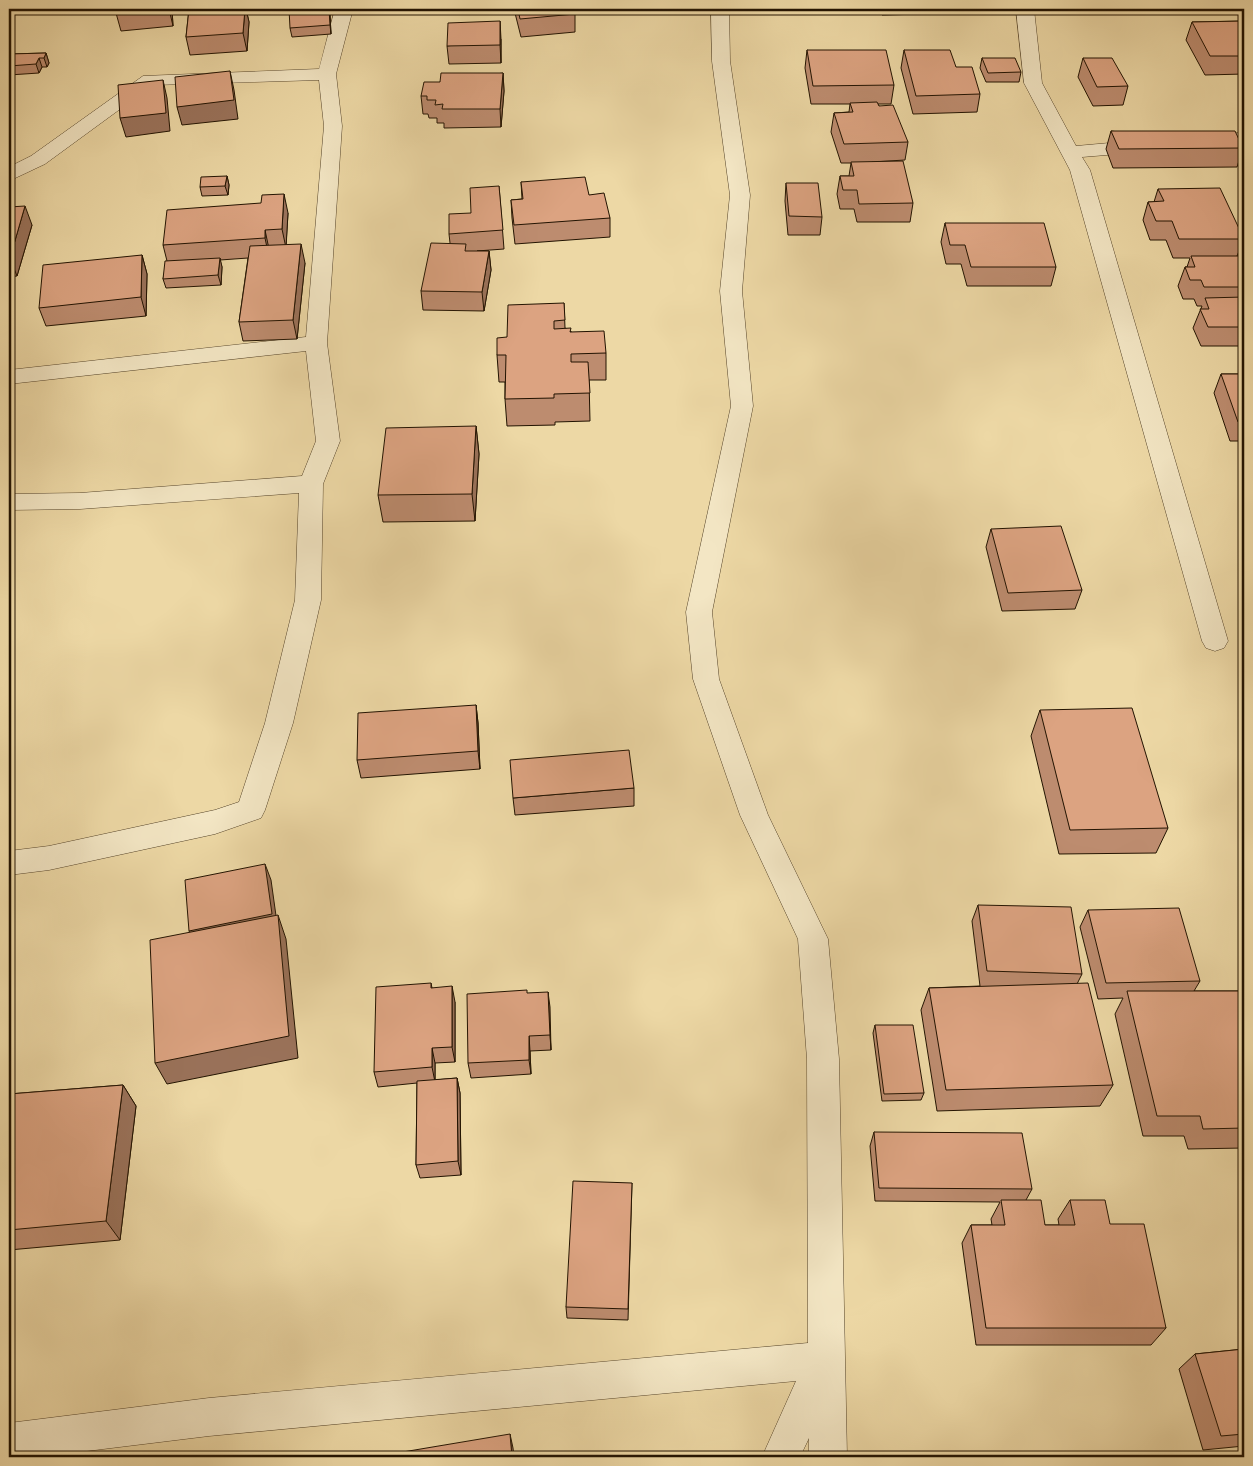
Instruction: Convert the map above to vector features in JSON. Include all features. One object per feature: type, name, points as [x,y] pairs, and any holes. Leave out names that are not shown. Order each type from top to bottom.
[{"type":"street","points":[[9,863],[49,858],[215,822],[251,810],[279,723],[308,600],[311,484],[328,441],[316,343],[327,223],[333,126],[327,74],[344,9]]},
{"type":"street","points":[[720,9],[721,61],[740,195],[731,291],[742,406],[698,612],[706,679],[754,815],[813,939],[824,1059],[825,1360],[828,1457]]},
{"type":"street","points":[[1025,9],[1033,83],[1080,170],[1215,641]]},
{"type":"street","points":[[9,175],[38,160],[149,80],[327,74]]},
{"type":"street","points":[[1187,142],[1244,139]]},
{"type":"street","points":[[1070,152],[1157,145]]},
{"type":"street","points":[[9,377],[316,343]]},
{"type":"street","points":[[9,502],[80,501],[311,484]]},
{"type":"street","points":[[9,1442],[209,1417],[825,1360]]},
{"type":"street","points":[[781,1457],[825,1360]]},
{"type":"building","points":[[116,9],[166,9],[116,13]]},
{"type":"building","points":[[189,9],[245,9],[243,33],[186,37]]},
{"type":"building","points":[[289,9],[329,9],[330,25],[290,28]]},
{"type":"building","points":[[518,9],[573,9],[575,14],[520,19]]},
{"type":"building","points":[[500,21],[500,45],[447,46],[448,23]]},
{"type":"building","points":[[1244,21],[1244,56],[1210,56],[1192,22]]},
{"type":"building","points":[[807,50],[886,50],[894,85],[813,86]]},
{"type":"building","points":[[904,50],[950,50],[956,67],[972,67],[980,94],[916,96]]},
{"type":"building","points":[[46,53],[44,58],[39,58],[36,64],[9,66],[9,54]]},
{"type":"building","points":[[982,58],[1015,58],[1021,72],[988,73]]},
{"type":"building","points":[[1083,58],[1112,58],[1128,86],[1097,87]]},
{"type":"building","points":[[230,71],[234,100],[177,107],[175,77]]},
{"type":"building","points":[[441,73],[503,73],[500,109],[442,109],[443,104],[435,105],[436,100],[427,100],[427,96],[421,96],[424,82],[440,82]]},
{"type":"building","points":[[163,80],[166,113],[120,118],[118,85]]},
{"type":"building","points":[[877,102],[879,106],[893,105],[908,142],[844,144],[834,113],[853,112],[850,103]]},
{"type":"building","points":[[1111,131],[1235,131],[1243,148],[1119,149]]},
{"type":"building","points":[[903,161],[913,203],[859,204],[857,190],[843,190],[840,176],[854,176],[851,162]]},
{"type":"building","points":[[227,176],[225,186],[200,187],[201,177]]},
{"type":"building","points":[[585,177],[589,195],[604,193],[610,218],[514,225],[511,200],[523,199],[521,182]]},
{"type":"building","points":[[786,183],[818,183],[822,217],[789,216]]},
{"type":"building","points":[[499,186],[503,230],[449,234],[449,214],[471,213],[470,188]]},
{"type":"building","points":[[1220,188],[1244,239],[1179,239],[1172,221],[1156,221],[1148,202],[1164,201],[1158,189]]},
{"type":"building","points":[[284,194],[282,229],[265,230],[265,238],[163,245],[167,210],[261,203],[262,195]]},
{"type":"building","points":[[25,206],[10,258],[9,258],[9,207]]},
{"type":"building","points":[[945,223],[1044,223],[1056,267],[971,267],[965,245],[950,245]]},
{"type":"building","points":[[431,243],[466,244],[465,251],[489,251],[482,292],[421,291]]},
{"type":"building","points":[[301,244],[293,320],[239,322],[250,246]]},
{"type":"building","points":[[142,255],[141,297],[39,308],[43,265]]},
{"type":"building","points":[[1191,256],[1244,256],[1244,287],[1204,287],[1201,280],[1190,280],[1185,267],[1195,267]]},
{"type":"building","points":[[220,258],[218,275],[163,279],[165,261]]},
{"type":"building","points":[[1244,297],[1244,327],[1208,327],[1200,309],[1209,309],[1205,298]]},
{"type":"building","points":[[564,303],[565,320],[554,321],[554,329],[571,328],[570,332],[604,331],[606,353],[571,354],[571,362],[588,362],[590,393],[554,394],[554,398],[505,399],[506,355],[497,355],[497,338],[507,337],[508,305]]},
{"type":"building","points":[[1221,374],[1244,374],[1244,422],[1238,422]]},
{"type":"building","points":[[476,426],[472,494],[378,495],[386,428]]},
{"type":"building","points":[[1061,526],[1082,590],[1008,593],[991,529]]},
{"type":"building","points":[[476,705],[478,751],[357,760],[358,713]]},
{"type":"building","points":[[1132,708],[1168,828],[1070,830],[1040,710]]},
{"type":"building","points":[[629,750],[634,788],[513,798],[510,760]]},
{"type":"building","points":[[265,864],[272,914],[189,931],[185,880]]},
{"type":"building","points":[[978,905],[1071,907],[1082,974],[987,971]]},
{"type":"building","points":[[1179,908],[1200,981],[1106,983],[1088,910]]},
{"type":"building","points":[[278,915],[289,1036],[155,1063],[150,940]]},
{"type":"building","points":[[431,983],[431,988],[452,986],[452,1047],[432,1048],[432,1067],[374,1072],[376,987]]},
{"type":"building","points":[[1088,983],[1113,1085],[946,1090],[929,988]]},
{"type":"building","points":[[527,990],[527,993],[548,992],[550,1035],[529,1036],[529,1060],[468,1063],[467,994]]},
{"type":"building","points":[[1127,991],[1244,991],[1244,1128],[1203,1129],[1200,1116],[1157,1116]]},
{"type":"building","points":[[875,1025],[913,1025],[924,1093],[884,1094]]},
{"type":"building","points":[[457,1078],[458,1161],[416,1165],[417,1081]]},
{"type":"building","points":[[123,1085],[106,1221],[9,1230],[9,1094]]},
{"type":"building","points":[[874,1132],[1022,1133],[1032,1189],[879,1188]]},
{"type":"building","points":[[573,1181],[632,1183],[628,1309],[566,1307]]},
{"type":"building","points":[[1001,1200],[1041,1200],[1045,1225],[1075,1225],[1070,1200],[1105,1200],[1110,1224],[1144,1224],[1166,1328],[986,1328],[971,1225],[1005,1225]]},
{"type":"building","points":[[1244,1349],[1244,1434],[1221,1436],[1195,1354]]},
{"type":"building","points":[[510,1434],[512,1457],[379,1457],[379,1456]]},
{"type":"building","points":[[255,1453],[255,1457],[217,1457]]}]
